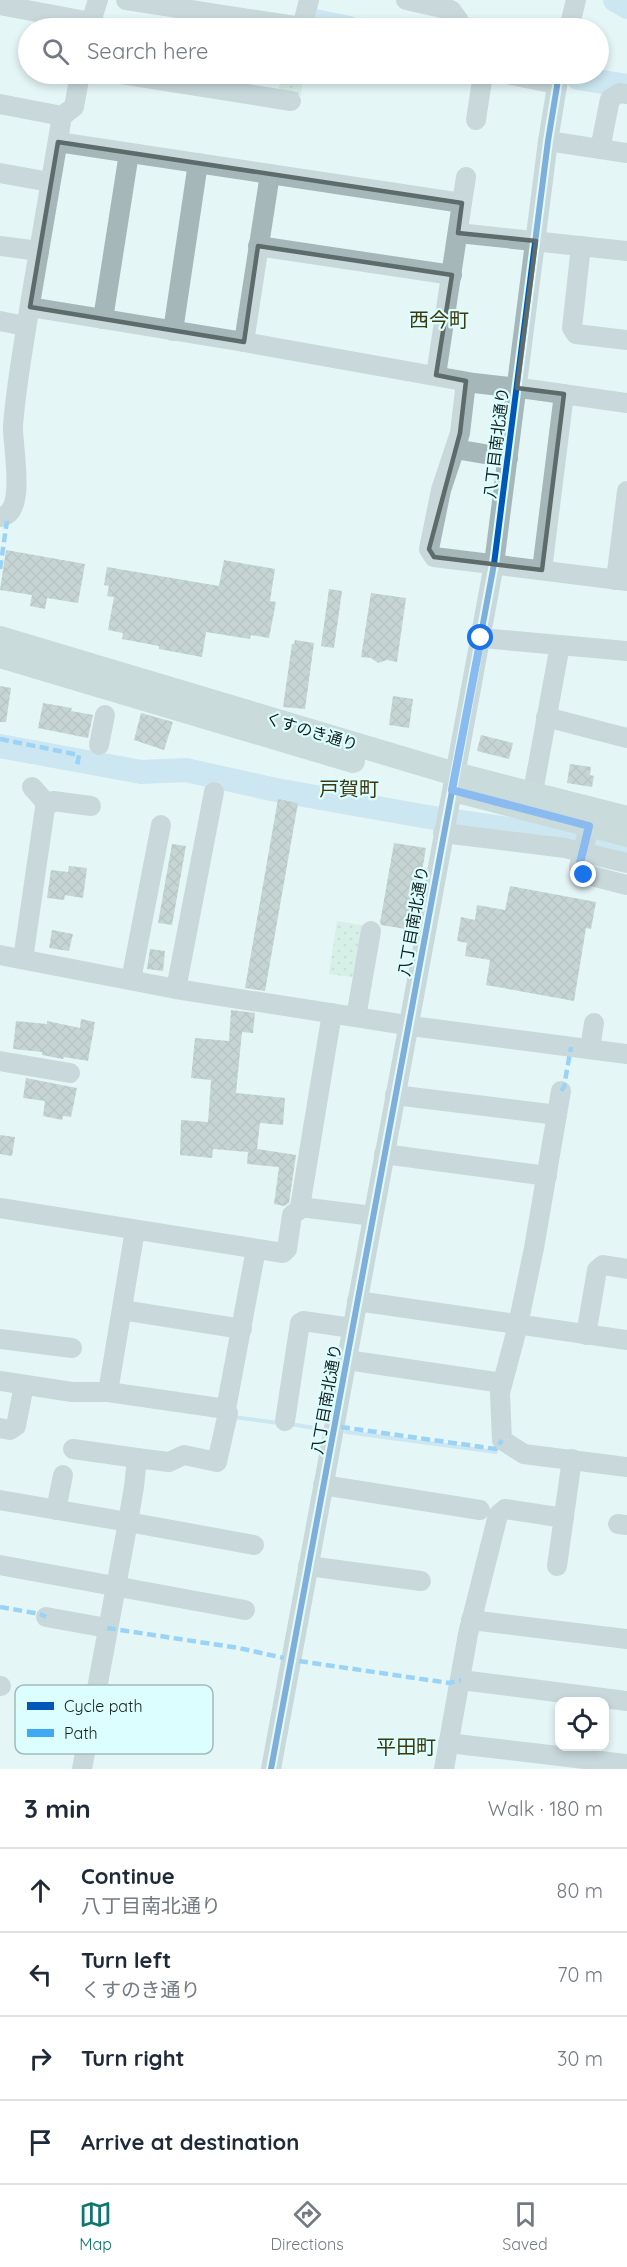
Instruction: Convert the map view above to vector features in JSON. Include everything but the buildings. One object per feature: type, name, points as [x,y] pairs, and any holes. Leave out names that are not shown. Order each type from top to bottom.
[{"type":"main road","name":"くすのき通り","points":[[0,638],[453,782]]},
{"type":"main road","name":"くすのき通り","points":[[0,656],[34,673],[182,718],[531,802],[627,818]]},
{"type":"main road","name":"くすのき通り","points":[[531,802],[586,840],[627,835]]},
{"type":"street","points":[[92,18],[98,0]]},
{"type":"street","points":[[126,0],[233,18]]},
{"type":"street","points":[[306,18],[309,0]]},
{"type":"street","points":[[406,0],[451,10],[457,18]]},
{"type":"street","points":[[572,18],[576,0]]},
{"type":"street","points":[[0,5],[58,18]]},
{"type":"street","points":[[0,518],[8,516],[12,511],[16,488],[8,459],[13,426],[9,392],[28,317],[62,116],[74,107],[78,84]]},
{"type":"street","points":[[184,84],[291,101]]},
{"type":"street","points":[[476,120],[481,84]]},
{"type":"street","name":"八丁目南北通り","points":[[271,1769],[407,1024],[494,564],[557,84]]},
{"type":"street","points":[[600,149],[610,99],[619,93],[627,94]]},
{"type":"street","points":[[0,104],[62,116]]},
{"type":"street","points":[[548,141],[627,153]]},
{"type":"street","points":[[58,142],[462,203]]},
{"type":"street","points":[[103,319],[129,153]]},
{"type":"street","points":[[173,331],[198,163]]},
{"type":"street","points":[[0,173],[50,182]]},
{"type":"street","points":[[244,342],[270,174]]},
{"type":"street","points":[[436,375],[466,177]]},
{"type":"street","points":[[458,233],[627,251]]},
{"type":"street","points":[[0,246],[39,251]]},
{"type":"street","points":[[258,246],[452,275]]},
{"type":"street","points":[[581,246],[572,328],[576,334],[627,340]]},
{"type":"street","points":[[0,321],[28,317],[103,319],[466,382],[627,403]]},
{"type":"street","points":[[466,382],[462,422],[441,490],[429,549],[434,556],[621,580],[627,491]]},
{"type":"street","points":[[542,570],[564,394]]},
{"type":"street","points":[[455,449],[508,458]]},
{"type":"street","points":[[481,638],[627,651]]},
{"type":"street","points":[[531,802],[560,645]]},
{"type":"street","points":[[99,745],[105,715]]},
{"type":"street","points":[[546,717],[627,738]]},
{"type":"street","points":[[32,787],[48,806]]},
{"type":"street","points":[[176,989],[214,792]]},
{"type":"street","points":[[23,959],[31,922],[45,808],[53,801],[91,806]]},
{"type":"street","points":[[131,980],[161,825]]},
{"type":"street","points":[[445,825],[586,840],[627,863]]},
{"type":"street","points":[[586,840],[579,867],[580,873],[621,884]]},
{"type":"street","points":[[356,1017],[370,931]]},
{"type":"street","points":[[0,955],[98,970],[131,980],[176,989],[356,1017],[627,1054]]},
{"type":"street","points":[[0,1208],[283,1252],[287,1249],[292,1215],[300,1207],[332,1013]]},
{"type":"street","points":[[590,1049],[594,1023]]},
{"type":"street","points":[[0,1061],[70,1073]]},
{"type":"street","points":[[561,1091],[518,1325],[500,1393],[502,1440],[524,1454],[627,1467]]},
{"type":"street","points":[[395,1095],[557,1116]]},
{"type":"street","points":[[384,1154],[547,1176]]},
{"type":"street","points":[[300,1207],[373,1216]]},
{"type":"street","points":[[108,1392],[135,1230]]},
{"type":"street","points":[[73,1449],[169,1462],[184,1455],[217,1462],[228,1413],[226,1409],[256,1249]]},
{"type":"street","points":[[586,1335],[597,1270],[603,1265],[627,1269]]},
{"type":"street","points":[[357,1301],[627,1341]]},
{"type":"street","points":[[122,1310],[242,1329]]},
{"type":"street","points":[[285,1421],[300,1323],[303,1321],[352,1328]]},
{"type":"street","points":[[0,1339],[72,1348]]},
{"type":"street","points":[[346,1360],[502,1383]]},
{"type":"street","points":[[0,1381],[72,1392],[108,1392],[226,1409]]},
{"type":"street","points":[[0,1428],[10,1430],[16,1426],[24,1384]]},
{"type":"street","points":[[97,1685],[128,1522],[137,1458]]},
{"type":"street","points":[[557,1566],[572,1459]]},
{"type":"street","points":[[56,1510],[63,1475]]},
{"type":"street","points":[[323,1485],[480,1510]]},
{"type":"street","points":[[0,1500],[254,1545]]},
{"type":"street","points":[[444,1769],[471,1620],[498,1515],[506,1509],[564,1518]]},
{"type":"street","points":[[0,1565],[245,1610]]},
{"type":"street","points":[[308,1566],[421,1581]]},
{"type":"street","points":[[46,1617],[107,1628]]},
{"type":"street","points":[[471,1620],[627,1639]]},
{"type":"street","points":[[460,1680],[627,1701]]},
{"type":"street","points":[[448,1743],[627,1764]]},
{"type":"street","points":[[82,1769],[85,1754]]},
{"type":"highlighted area","points":[[58,142],[462,203],[458,233],[536,241],[517,388],[564,394],[542,570],[434,557],[429,549],[460,433],[466,381],[436,375],[452,275],[258,246],[244,342],[30,307]]},
{"type":"green space","points":[[280,84],[302,84],[301,96],[279,92]]},
{"type":"green space","points":[[337,921],[367,926],[359,978],[329,974]]},
{"type":"waterway","points":[[615,0],[627,7]]},
{"type":"waterway","points":[[609,83],[627,86]]},
{"type":"waterway","points":[[0,746],[141,772],[186,770],[276,790],[428,817],[563,837],[627,853]]},
{"type":"waterway","points":[[233,1417],[279,1423]]},
{"type":"waterway","points":[[289,1424],[315,1428]]},
{"type":"waterway","points":[[346,1432],[496,1452]]},
{"type":"marked path","points":[[0,569],[7,521]]},
{"type":"marked path","points":[[0,739],[79,755],[77,766]]},
{"type":"marked path","points":[[561,1091],[564,1087],[571,1047]]},
{"type":"marked path","points":[[341,1427],[496,1449],[502,1440]]},
{"type":"marked path","points":[[0,1607],[46,1617]]},
{"type":"marked path","points":[[107,1628],[239,1648],[284,1658]]},
{"type":"marked path","points":[[299,1661],[449,1683],[461,1680]]},
{"type":"cycle path","points":[[271,1769],[494,564],[548,141],[557,84]]},
{"type":"district","name":"西今町","points":[[439,320]]},
{"type":"district","name":"戸賀町","points":[[349,789]]},
{"type":"district","name":"平田町","points":[[406,1747]]},
{"type":"route","points":[[481,638],[452,790],[589,826],[579,867],[580,873],[584,875]]}]
